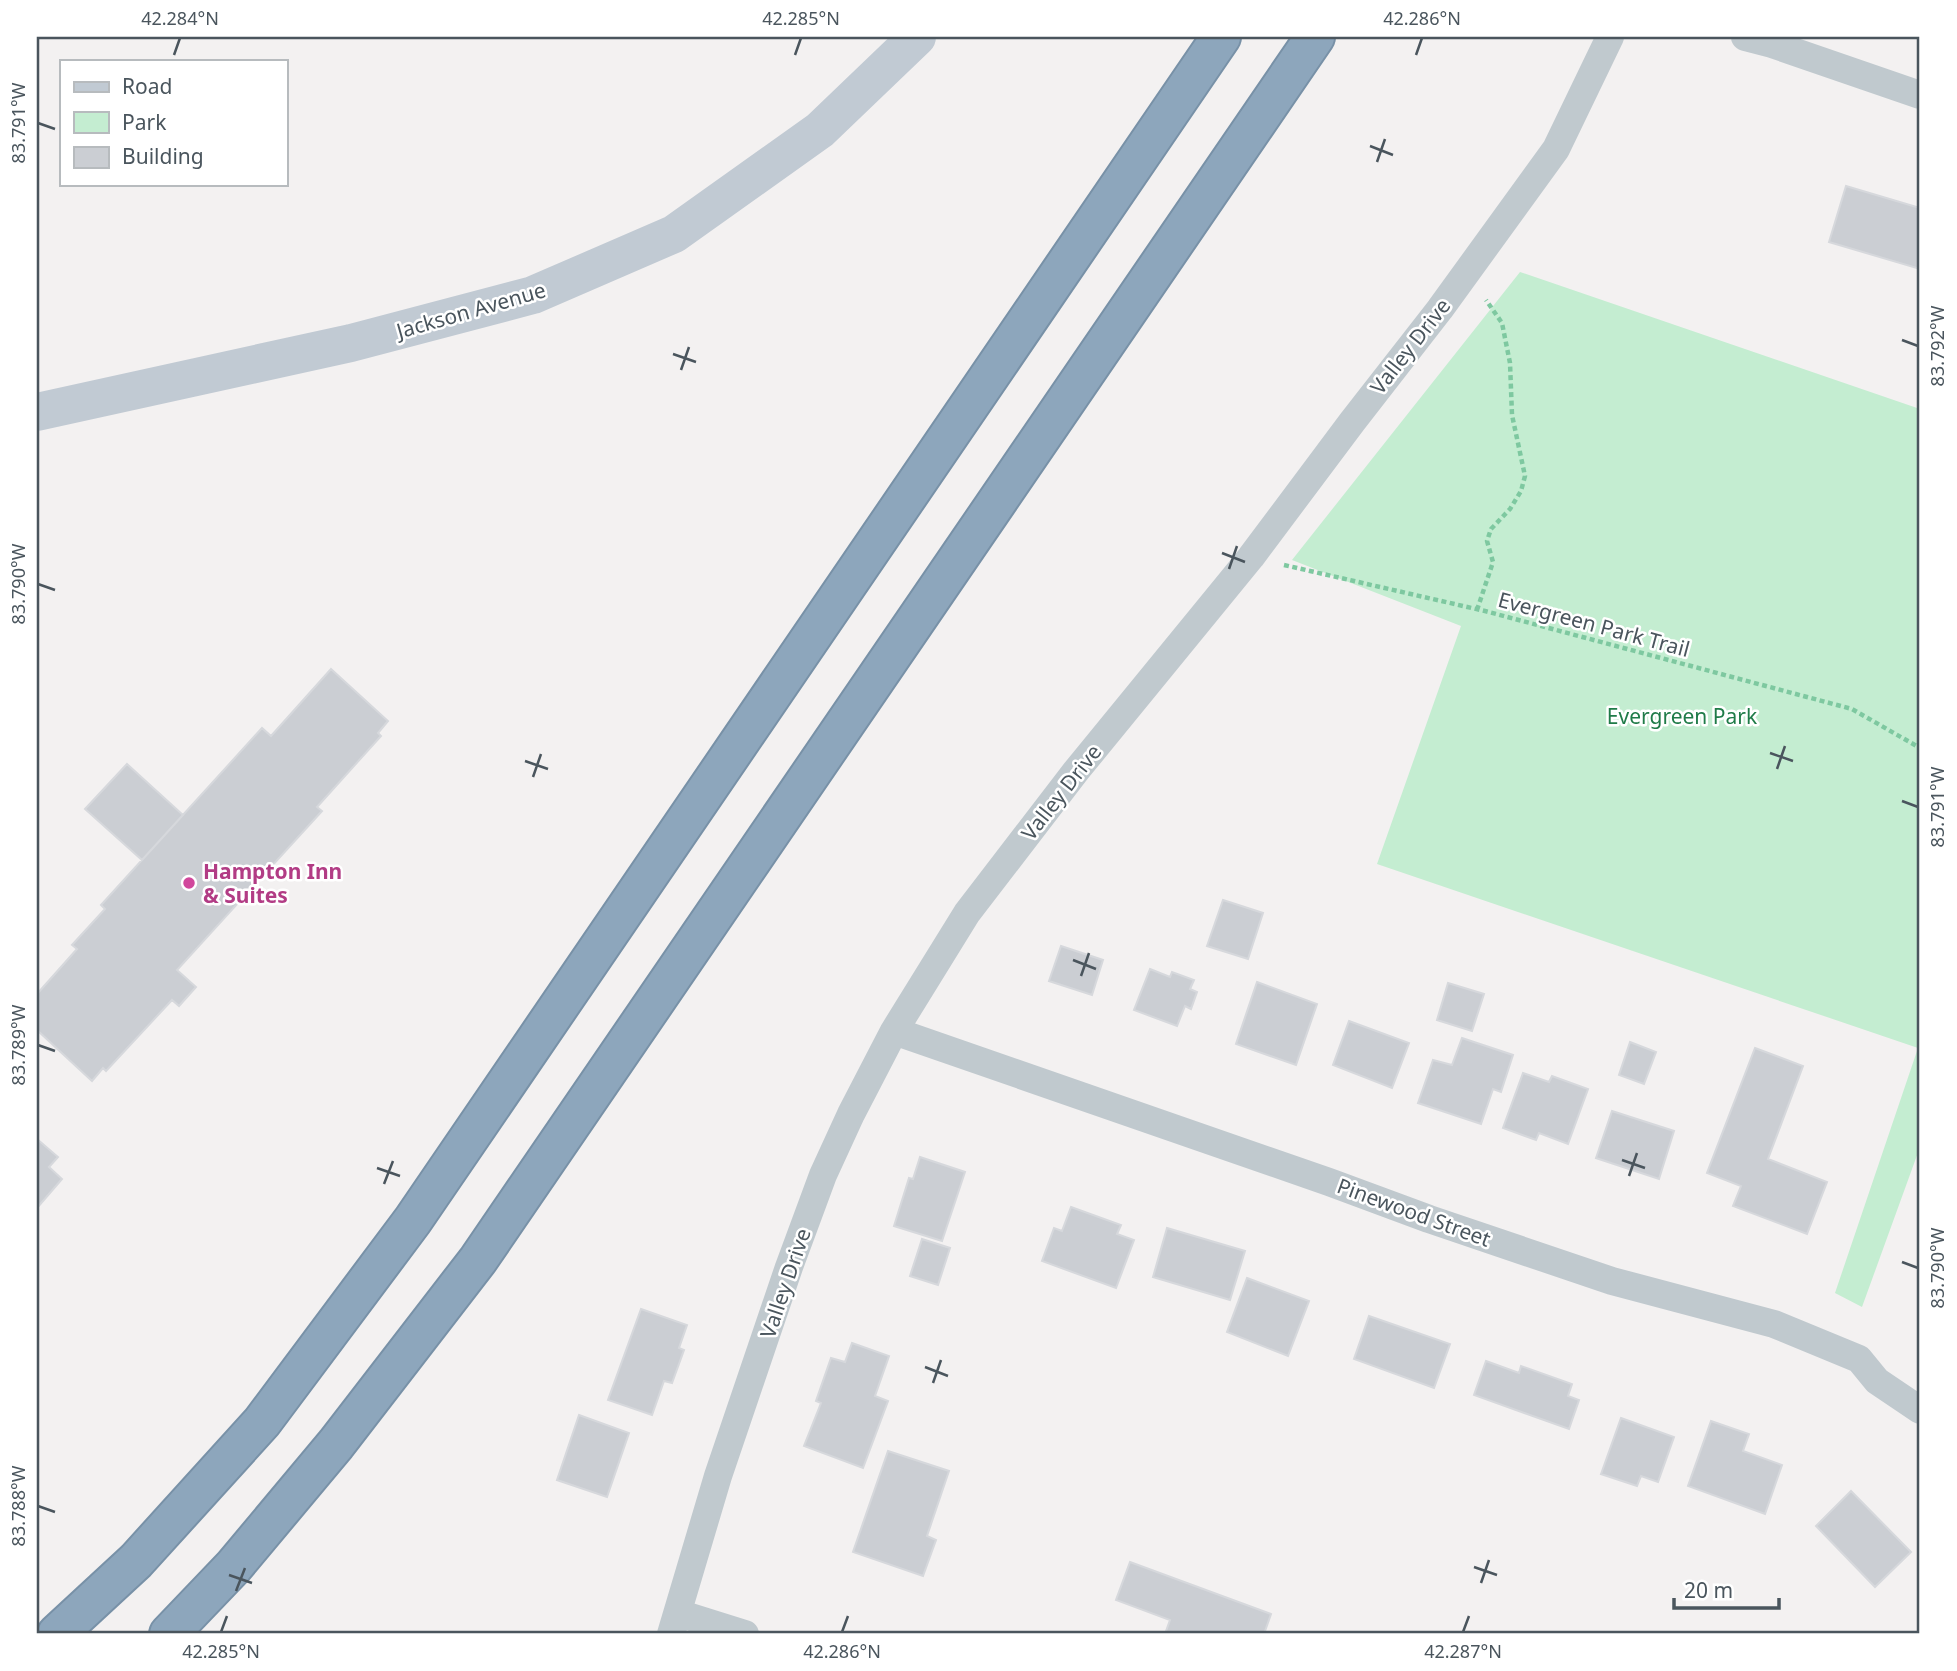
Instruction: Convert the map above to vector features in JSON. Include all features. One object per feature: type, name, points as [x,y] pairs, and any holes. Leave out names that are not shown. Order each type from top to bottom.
[{"type":"highway","points":[[57,1634],[136,1561],[262,1422],[413,1220],[1221,37]]},
{"type":"highway","points":[[169,1634],[234,1566],[336,1444],[478,1260],[1315,37]]},
{"type":"main road","name":"Jackson Avenue","points":[[37,412],[351,342],[546,290],[674,234],[820,130],[917,37]]},
{"type":"street","name":"Valley Drive","points":[[674,1624],[718,1476],[823,1175],[894,1031],[967,913],[1076,771],[1251,558],[1556,149],[1610,37]]},
{"type":"street","points":[[1745,37],[1920,95]]},
{"type":"street","name":"Pinewood Street","points":[[894,1031],[1612,1281],[1774,1324],[1859,1359],[1877,1381],[1920,1410]]},
{"type":"street","points":[[674,1624],[745,1634]]},
{"type":"path","points":[[1467,270],[1502,323],[1510,363],[1512,415],[1525,476],[1521,491],[1510,509],[1491,528],[1487,541],[1493,562],[1477,610]]},
{"type":"path","name":"Evergreen Park Trail","points":[[1251,558],[1477,610],[1852,709],[1920,748]]},
{"type":"green space","name":"Evergreen Park","points":[[1520,272],[1920,409],[1920,1147],[1862,1307],[1835,1293],[1918,1048],[1377,864],[1461,626],[1292,560]]},
{"type":"building","points":[[1846,186],[1920,208],[1920,269],[1829,242]]},
{"type":"building","name":"Hampton Inn & Suites","points":[[331,669],[388,721],[378,733],[381,736],[317,807],[322,811],[177,970],[196,987],[179,1006],[172,1000],[106,1071],[103,1068],[92,1081],[37,1030],[37,994],[77,949],[72,945],[105,909],[101,905],[262,728],[271,736]]},
{"type":"building","points":[[127,764],[183,815],[142,860],[85,809]]},
{"type":"building","points":[[1223,900],[1263,913],[1248,959],[1207,946]]},
{"type":"building","points":[[1061,946],[1103,960],[1092,995],[1049,981]]},
{"type":"building","points":[[1150,969],[1170,977],[1172,972],[1194,980],[1190,989],[1197,992],[1191,1009],[1185,1006],[1177,1026],[1134,1010]]},
{"type":"building","points":[[1257,982],[1317,1004],[1296,1065],[1236,1044]]},
{"type":"building","points":[[1448,983],[1484,994],[1472,1031],[1437,1020]]},
{"type":"building","points":[[1349,1021],[1409,1043],[1392,1088],[1333,1065]]},
{"type":"building","points":[[1462,1038],[1513,1055],[1501,1092],[1493,1089],[1481,1124],[1418,1103],[1433,1060],[1452,1065]]},
{"type":"building","points":[[1630,1042],[1656,1052],[1644,1084],[1619,1075]]},
{"type":"building","points":[[1755,1048],[1803,1066],[1768,1159],[1827,1182],[1807,1234],[1733,1206],[1741,1186],[1707,1173]]},
{"type":"building","points":[[1523,1073],[1549,1082],[1552,1076],[1588,1089],[1568,1144],[1539,1133],[1536,1140],[1503,1128]]},
{"type":"building","points":[[1612,1111],[1674,1131],[1659,1179],[1596,1158]]},
{"type":"building","points":[[37,1139],[58,1157],[49,1167],[62,1179],[37,1208]]},
{"type":"building","points":[[920,1157],[965,1172],[942,1241],[894,1226],[909,1178],[913,1179]]},
{"type":"building","points":[[1071,1207],[1121,1225],[1117,1234],[1134,1240],[1116,1288],[1042,1261],[1054,1228],[1062,1231]]},
{"type":"building","points":[[1167,1228],[1245,1251],[1230,1300],[1153,1277]]},
{"type":"building","points":[[922,1239],[950,1248],[938,1285],[910,1276]]},
{"type":"building","points":[[1247,1278],[1309,1301],[1288,1356],[1227,1332]]},
{"type":"building","points":[[641,1309],[687,1325],[679,1348],[684,1350],[672,1383],[664,1381],[652,1415],[608,1400]]},
{"type":"building","points":[[1369,1316],[1450,1344],[1434,1388],[1354,1359]]},
{"type":"building","points":[[852,1343],[889,1356],[875,1396],[888,1401],[863,1468],[804,1446],[821,1403],[816,1401],[831,1358],[845,1362]]},
{"type":"building","points":[[1486,1361],[1519,1373],[1521,1366],[1572,1384],[1568,1396],[1579,1400],[1569,1429],[1474,1395]]},
{"type":"building","points":[[579,1415],[629,1433],[607,1497],[557,1480]]},
{"type":"building","points":[[1621,1418],[1674,1437],[1658,1482],[1641,1476],[1637,1486],[1601,1474]]},
{"type":"building","points":[[1711,1421],[1749,1434],[1743,1451],[1782,1465],[1765,1514],[1688,1486]]},
{"type":"building","points":[[888,1451],[949,1471],[927,1536],[936,1540],[923,1576],[853,1552]]},
{"type":"building","points":[[1851,1491],[1911,1552],[1875,1587],[1816,1526]]},
{"type":"building","points":[[1130,1562],[1271,1614],[1264,1634],[1165,1634],[1170,1620],[1116,1600]]},
{"type":"place","name":"Hampton Inn & Suites","points":[[189,883]]}]
